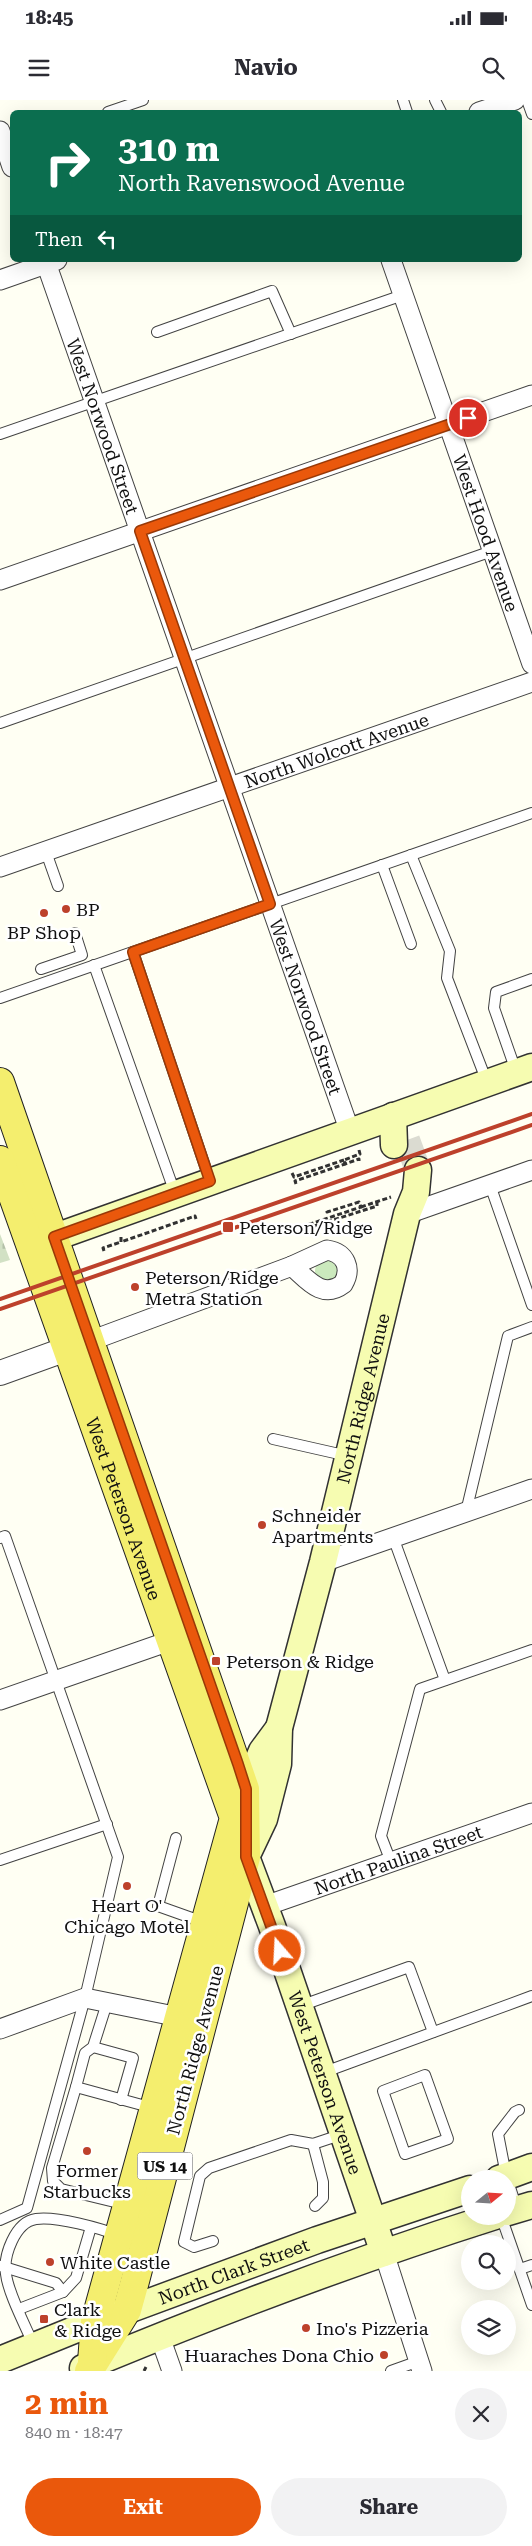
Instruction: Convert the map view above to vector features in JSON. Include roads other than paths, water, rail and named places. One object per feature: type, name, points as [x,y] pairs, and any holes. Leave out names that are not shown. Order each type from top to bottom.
[{"type":"main road","points":[[42,1241],[210,1181],[355,1143],[393,1116],[524,1070]]},
{"type":"main road","name":"West Peterson Avenue","points":[[0,1082],[42,1241],[181,1637],[246,1857],[265,1906],[384,2253]]},
{"type":"main road","points":[[393,1116],[400,1143]]},
{"type":"main road","name":"West Peterson Avenue","points":[[0,1160],[42,1241]]},
{"type":"main road","name":"North Ridge Avenue","points":[[85,2369],[95,2322],[155,2109],[191,2019],[246,1857],[264,1819],[276,1773],[279,1728],[323,1562],[348,1456],[399,1206],[411,1173]]},
{"type":"main road","name":"West Peterson Avenue","points":[[181,1637],[246,1789],[246,1857]]},
{"type":"main road","name":"North Ridge Avenue","points":[[85,2369],[127,2310],[191,2019],[204,1922],[234,1818],[262,1751],[279,1728]]},
{"type":"main road","points":[[516,2174],[532,2167]]},
{"type":"main road","name":"North Clark Street","points":[[0,2360],[127,2310],[372,2221],[461,2192]]},
{"type":"main road","points":[[384,2253],[404,2237],[461,2209]]},
{"type":"main road","name":"North Clark Street","points":[[85,2369],[160,2337],[384,2253],[471,2225]]},
{"type":"street","points":[[485,110],[515,100]]},
{"type":"street","points":[[4,139],[10,160]]},
{"type":"street","points":[[0,280],[47,262]]},
{"type":"street","name":"West Norwood Street","points":[[50,262],[95,402],[355,1143]]},
{"type":"street","name":"West Hood Avenue","points":[[392,262],[532,664]]},
{"type":"street","points":[[0,580],[532,395]]},
{"type":"street","name":"North Wolcott Avenue","points":[[0,867],[532,682]]},
{"type":"street","points":[[399,1206],[490,1185],[532,1170]]},
{"type":"street","points":[[0,1373],[292,1266]]},
{"type":"street","points":[[323,1562],[532,1489]]},
{"type":"street","points":[[0,1700],[181,1637]]},
{"type":"street","name":"North Paulina Street","points":[[265,1906],[532,1813]]},
{"type":"street","points":[[0,2028],[85,1998],[191,2019]]},
{"type":"street","points":[[384,2253],[421,2366]]},
{"type":"street","points":[[160,2337],[172,2371]]},
{"type":"lane","points":[[114,110],[143,100]]},
{"type":"lane","points":[[527,100],[532,114]]},
{"type":"lane","points":[[157,332],[272,291],[291,334]]},
{"type":"lane","points":[[0,434],[403,295]]},
{"type":"lane","points":[[0,723],[492,551]]},
{"type":"lane","points":[[0,998],[532,813]]},
{"type":"lane","points":[[46,852],[58,886]]},
{"type":"lane","points":[[411,855],[450,951],[447,978],[487,1083]]},
{"type":"lane","points":[[382,865],[411,944]]},
{"type":"lane","points":[[41,969],[82,955],[75,933]]},
{"type":"lane","points":[[133,952],[210,1181]]},
{"type":"lane","points":[[94,965],[175,1194]]},
{"type":"lane","points":[[524,1070],[494,1008],[494,999],[496,992],[532,979]]},
{"type":"lane","points":[[490,1185],[532,1305]]},
{"type":"lane","points":[[466,1512],[508,1336],[532,1327]]},
{"type":"lane","points":[[274,1439],[348,1456]]},
{"type":"lane","points":[[0,1538],[4,1536],[118,1857],[85,1998],[27,2208],[0,2220]]},
{"type":"lane","points":[[394,1537],[445,1680]]},
{"type":"lane","points":[[392,1862],[382,1836],[420,1689],[532,1650]]},
{"type":"lane","points":[[0,1860],[107,1824]]},
{"type":"lane","points":[[176,1838],[158,1906],[204,1922]]},
{"type":"lane","points":[[299,2007],[410,1967],[433,2032]]},
{"type":"lane","points":[[322,2073],[532,1996]]},
{"type":"lane","points":[[107,2002],[93,2047],[85,2053],[52,2168],[53,2181],[61,2189],[128,2206]]},
{"type":"lane","points":[[93,2047],[133,2058],[121,2100]]},
{"type":"lane","points":[[425,2076],[448,2139],[405,2154],[383,2091],[425,2076]]},
{"type":"lane","points":[[76,2087],[155,2109]]},
{"type":"lane","points":[[503,2170],[498,2134],[515,2112],[519,2110]]},
{"type":"lane","points":[[213,2241],[194,2247],[184,2242],[200,2176],[210,2168],[290,2140],[313,2144],[343,2134]]},
{"type":"lane","points":[[313,2144],[323,2182],[323,2198],[315,2206]]},
{"type":"lane","points":[[34,2347],[3,2267],[8,2245],[23,2227],[35,2219],[91,2227],[120,2237]]},
{"type":"lane","points":[[513,2225],[520,2269],[532,2305]]},
{"type":"lane","points":[[19,2309],[63,2292],[76,2278],[91,2227]]},
{"type":"lane","points":[[520,2269],[532,2264]]},
{"type":"lane","points":[[3,2267],[56,2283],[63,2292]]},
{"type":"lane","points":[[391,2371],[421,2366]]},
{"type":"tunnel","points":[[407,1140],[418,1170]]},
{"type":"railway","points":[[0,1299],[532,1114]]},
{"type":"railway","points":[[0,1309],[532,1125]]},
{"type":"place","name":"BP","points":[[66,909]]},
{"type":"place","name":"BP Shop","points":[[44,913]]},
{"type":"place","name":"Peterson/Ridge","points":[[228,1227]]},
{"type":"place","name":"Peterson/Ridge Metra Station","points":[[135,1287]]},
{"type":"place","name":"Schneider Apartments","points":[[262,1525]]},
{"type":"place","name":"Peterson & Ridge","points":[[216,1661]]},
{"type":"place","name":"Heart O' Chicago Motel","points":[[127,1886]]},
{"type":"place","name":"Former Starbucks","points":[[87,2151]]},
{"type":"place","name":"White Castle","points":[[50,2262]]},
{"type":"place","name":"Clark & Ridge","points":[[44,2319]]},
{"type":"place","name":"Ino's Pizzeria","points":[[306,2328]]},
{"type":"place","name":"Huaraches Dona Chio","points":[[384,2355]]}]
